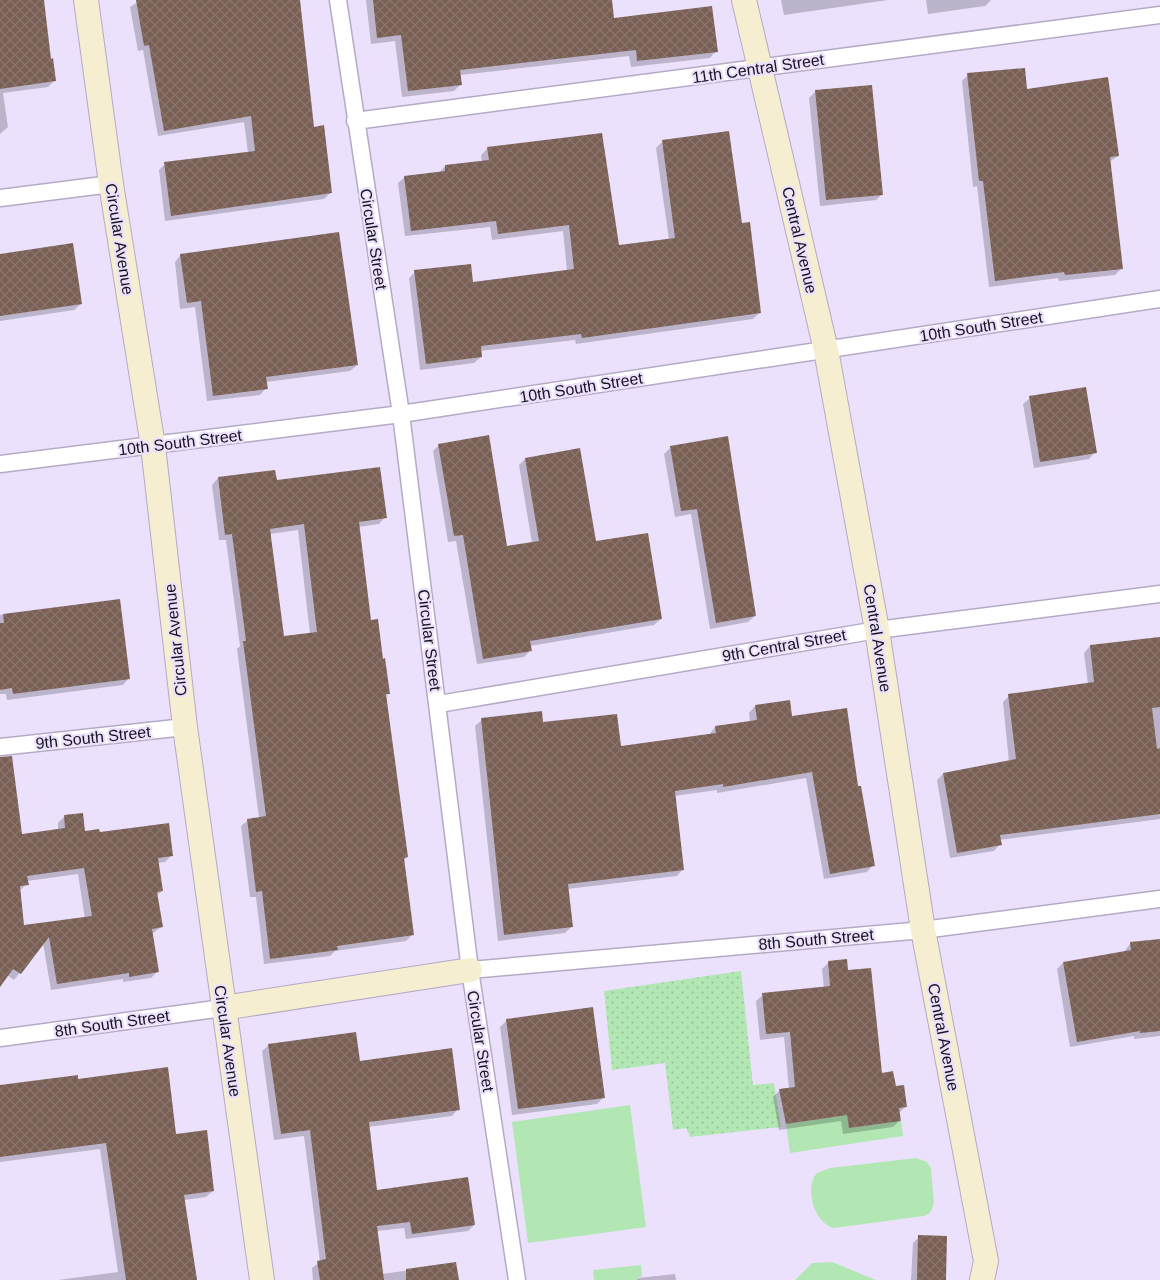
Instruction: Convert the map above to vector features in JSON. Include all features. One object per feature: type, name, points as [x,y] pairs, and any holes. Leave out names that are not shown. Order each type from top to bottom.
[{"type":"street","name":"Circular Avenue","points":[[86,0],[111,184],[153,446],[185,728],[262,1280]]},
{"type":"street","name":"Circular Street","points":[[338,0],[401,414],[470,970],[517,1280]]},
{"type":"street","name":"Central Avenue","points":[[744,0],[826,350],[878,630],[923,930],[986,1261],[982,1280]]},
{"type":"street","name":"11th Central Street","points":[[355,121],[1160,15]]},
{"type":"street","points":[[0,198],[111,184]]},
{"type":"street","name":"10th South Street","points":[[0,464],[401,414],[1160,299]]},
{"type":"street","name":"9th Central Street","points":[[438,704],[878,630],[1160,594]]},
{"type":"street","name":"9th South Street","points":[[0,747],[185,728]]},
{"type":"street","name":"8th South Street","points":[[470,970],[923,930],[1160,899]]},
{"type":"street","points":[[223,1008],[470,970]]},
{"type":"street","name":"8th South Street","points":[[0,1038],[223,1008]]},
{"type":"green space","points":[[741,971],[753,1085],[774,1083],[781,1127],[690,1137],[686,1128],[673,1130],[665,1063],[612,1070],[604,991]]},
{"type":"green space","points":[[630,1105],[646,1227],[528,1243],[512,1122]]},
{"type":"green space","points":[[847,1115],[849,1128],[901,1121],[903,1136],[790,1153],[786,1124]]},
{"type":"green space","points":[[916,1158],[927,1162],[931,1168],[934,1204],[930,1213],[924,1216],[834,1228],[827,1225],[816,1212],[811,1196],[811,1187],[817,1173],[830,1168]]},
{"type":"green space","points":[[832,1262],[876,1280],[795,1280],[812,1263]]},
{"type":"green space","points":[[641,1265],[642,1277],[638,1277],[638,1280],[594,1280],[593,1270]]},
{"type":"building","points":[[0,0],[44,0],[51,59],[53,58],[56,81],[0,89]]},
{"type":"building","points":[[136,0],[300,0],[314,127],[324,125],[332,193],[171,216],[164,162],[255,151],[251,116],[164,131],[149,45],[144,46]]},
{"type":"building","points":[[373,0],[612,0],[614,18],[712,6],[718,52],[637,61],[636,50],[460,70],[462,85],[408,91],[401,35],[377,38]]},
{"type":"building","points":[[1025,68],[1027,89],[1108,77],[1119,156],[1110,157],[1123,269],[1065,275],[1064,272],[995,281],[983,181],[979,181],[967,73]]},
{"type":"building","points":[[872,85],[883,195],[826,200],[815,90]]},
{"type":"building","points":[[729,131],[742,223],[750,222],[761,313],[582,338],[581,334],[481,346],[482,357],[426,364],[414,270],[471,264],[473,282],[574,269],[569,225],[498,234],[496,221],[411,231],[404,176],[445,171],[445,165],[489,160],[487,147],[602,133],[619,245],[675,238],[662,140]]},
{"type":"building","points":[[339,232],[358,365],[266,377],[268,389],[213,396],[201,301],[187,303],[180,254]]},
{"type":"building","points":[[73,243],[82,304],[0,316],[0,254]]},
{"type":"building","points":[[1086,387],[1097,453],[1040,462],[1029,396]]},
{"type":"building","points":[[489,435],[507,546],[539,541],[525,458],[580,448],[596,541],[648,533],[662,619],[530,641],[532,651],[483,659],[463,535],[454,536],[438,444]]},
{"type":"building","points":[[728,436],[756,616],[716,623],[697,509],[681,511],[670,446]]},
{"type":"building","points":[[380,467],[387,518],[359,522],[371,620],[378,619],[390,694],[386,694],[408,857],[404,858],[414,935],[337,946],[338,950],[270,959],[262,891],[256,892],[247,819],[266,816],[243,641],[246,641],[232,534],[225,535],[218,477],[275,470],[277,480]],"holes":[[[304,524],[317,632],[284,636],[270,529]]]},
{"type":"building","points":[[120,599],[130,679],[13,694],[12,688],[0,690],[0,623],[4,623],[3,614]]},
{"type":"building","points":[[1160,637],[1160,707],[1152,708],[1157,749],[1160,748],[1160,814],[1000,835],[1002,845],[957,853],[943,773],[1016,759],[1008,694],[1094,682],[1090,645]]},
{"type":"building","points":[[790,700],[792,716],[847,708],[858,786],[861,786],[875,866],[830,874],[812,772],[723,787],[723,784],[675,791],[684,870],[568,884],[573,927],[504,935],[481,718],[542,711],[543,722],[617,714],[621,746],[716,733],[715,726],[757,720],[755,705]]},
{"type":"building","points":[[12,756],[22,834],[65,828],[64,815],[83,813],[85,831],[99,829],[100,832],[169,823],[173,856],[158,858],[163,891],[157,892],[163,927],[152,929],[159,972],[129,977],[129,973],[57,984],[49,937],[21,974],[13,969],[0,987],[0,757]],"holes":[[[84,868],[92,916],[24,925],[20,886],[29,885],[27,876]]]},
{"type":"building","points":[[1160,939],[1160,1031],[1140,1033],[1140,1031],[1077,1042],[1063,962],[1131,950],[1130,942]]},
{"type":"building","points":[[847,959],[848,970],[871,968],[882,1073],[893,1071],[896,1086],[904,1085],[907,1107],[899,1108],[901,1121],[849,1128],[847,1115],[786,1124],[779,1089],[795,1087],[790,1032],[766,1034],[762,993],[830,986],[828,961]]},
{"type":"building","points":[[593,1007],[605,1098],[518,1109],[506,1019]]},
{"type":"building","points":[[356,1032],[360,1061],[452,1048],[460,1110],[369,1122],[377,1190],[468,1177],[475,1225],[412,1234],[410,1222],[377,1226],[384,1280],[320,1280],[317,1261],[326,1259],[310,1130],[281,1134],[268,1044]]},
{"type":"building","points":[[168,1067],[176,1134],[207,1130],[214,1191],[184,1195],[197,1280],[126,1280],[106,1143],[0,1157],[0,1085],[78,1075],[78,1079]]},
{"type":"building","points":[[918,1235],[947,1236],[946,1280],[917,1280]]},
{"type":"building","points":[[456,1262],[459,1280],[406,1280],[406,1269]]}]
